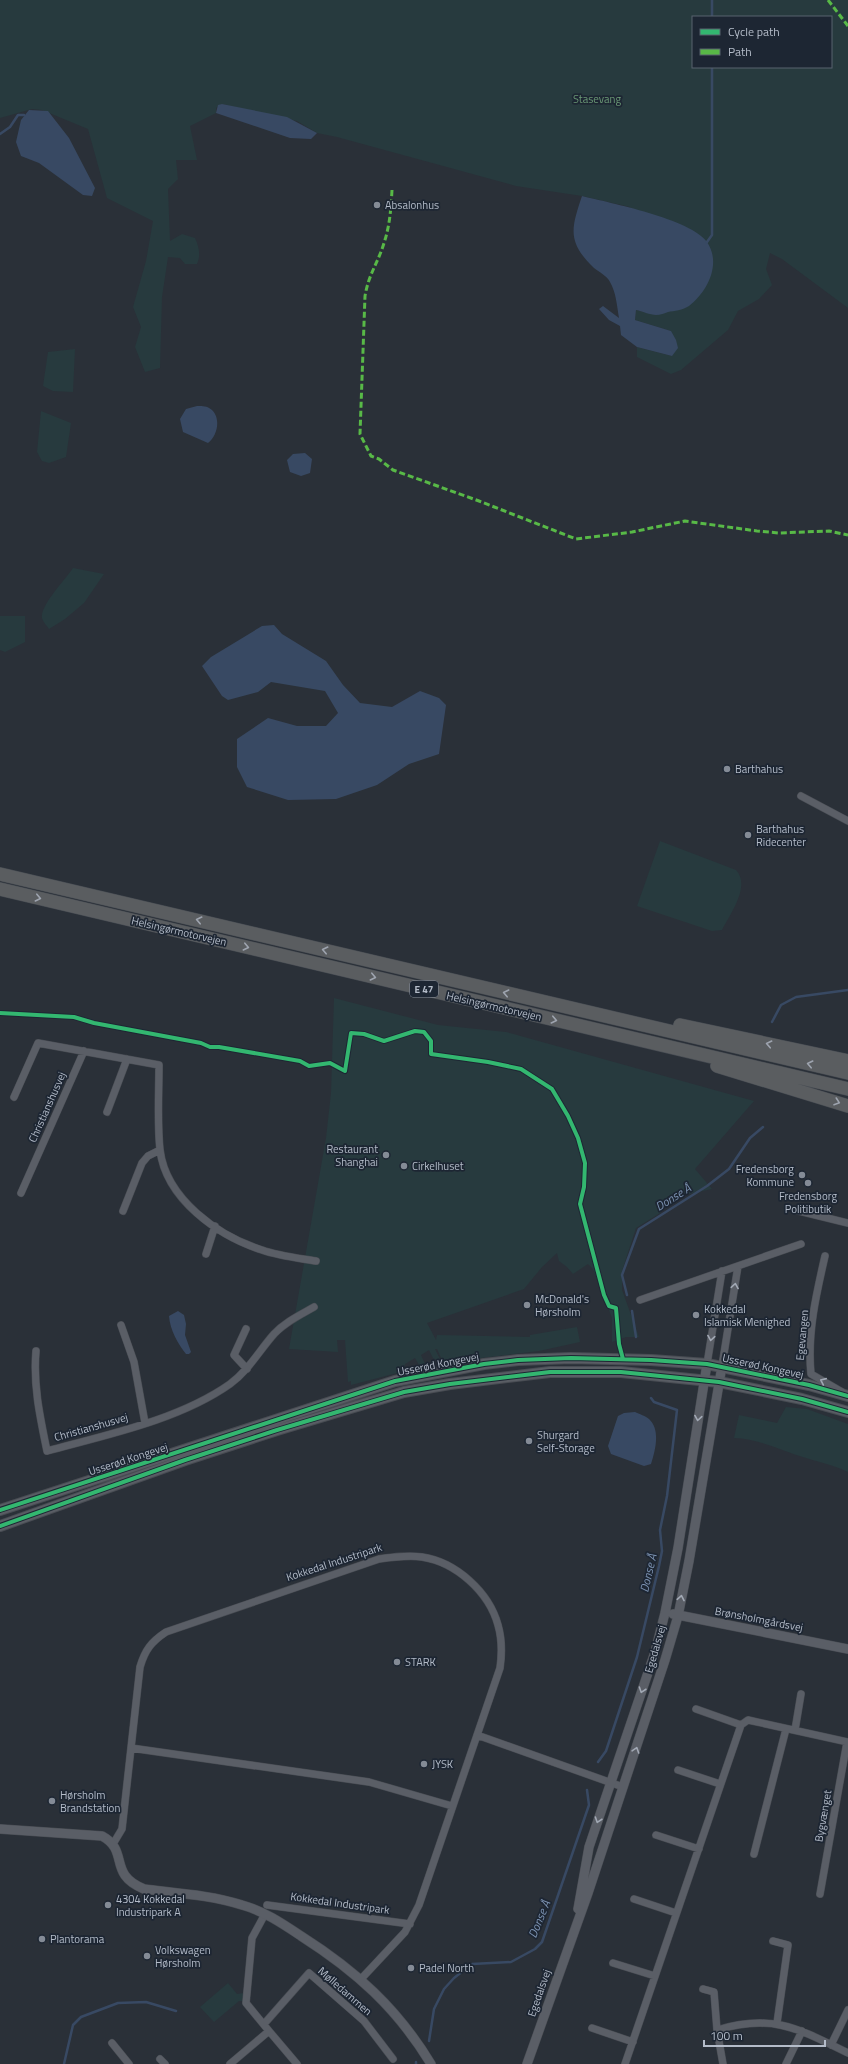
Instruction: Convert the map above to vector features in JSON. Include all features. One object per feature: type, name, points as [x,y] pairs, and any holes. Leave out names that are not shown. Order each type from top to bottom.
[{"type":"highway","name":"Helsingørmotorvejen","points":[[0,874],[848,1073]]},
{"type":"highway","name":"Helsingørmotorvejen","points":[[0,889],[848,1089]]},
{"type":"highway","points":[[606,1016],[663,1021],[848,1060]]},
{"type":"highway","points":[[653,1043],[714,1066],[848,1106]]},
{"type":"main road","name":"Usserød Kongevej","points":[[0,1510],[395,1381],[437,1372],[518,1360],[571,1358],[651,1360],[707,1364],[722,1366],[848,1395]]},
{"type":"main road","name":"Usserød Kongevej","points":[[0,1526],[185,1460],[404,1392],[451,1384],[550,1372],[621,1372],[719,1382],[802,1399],[848,1412]]},
{"type":"street","points":[[801,796],[848,821]]},
{"type":"street","points":[[14,1097],[38,1043],[159,1065],[160,1150],[166,1173],[176,1192],[194,1211],[215,1226],[249,1245],[263,1251],[316,1262]]},
{"type":"street","name":"Christianshusvej","points":[[21,1193],[84,1051]]},
{"type":"street","points":[[107,1112],[128,1059]]},
{"type":"street","points":[[123,1211],[142,1163],[148,1156],[160,1150]]},
{"type":"street","points":[[799,1211],[848,1224]]},
{"type":"street","points":[[206,1254],[215,1226]]},
{"type":"street","points":[[640,1300],[801,1244]]},
{"type":"street","name":"Egevangen","points":[[825,1256],[811,1328],[811,1374],[848,1395]]},
{"type":"street","points":[[722,1366],[738,1266]]},
{"type":"street","points":[[707,1364],[722,1271]]},
{"type":"street","name":"Christianshusvej","points":[[36,1351],[34,1371],[37,1402],[47,1450],[145,1423],[173,1413],[212,1395],[231,1384],[247,1369],[274,1334],[289,1321],[314,1307]]},
{"type":"street","name":"Christianshusvej","points":[[121,1325],[134,1362],[145,1423]]},
{"type":"street","points":[[246,1329],[234,1355],[247,1369]]},
{"type":"street","name":"Egedalsvej","points":[[574,1930],[589,1847],[655,1652],[665,1612],[678,1548],[707,1364]]},
{"type":"street","name":"Egedalsvej","points":[[527,2064],[595,1872],[665,1660],[678,1616],[722,1366]]},
{"type":"street","name":"Kokkedal Industripark","points":[[361,1979],[410,1924],[418,1905],[500,1668],[501,1644],[496,1619],[485,1599],[460,1573],[445,1563],[422,1557],[401,1556],[378,1558],[166,1632],[154,1640],[144,1652],[140,1667],[122,1829],[113,1844],[117,1852],[120,1869],[126,1878],[134,1885],[144,1889],[228,1901],[266,1910],[410,1924]]},
{"type":"street","name":"Brønsholmgårdsvej","points":[[665,1612],[678,1616],[848,1649]]},
{"type":"street","points":[[795,1730],[801,1694]]},
{"type":"street","name":"Bygvænget","points":[[696,1709],[740,1725],[748,1720],[847,1742],[820,1894]]},
{"type":"street","points":[[625,2064],[740,1725]]},
{"type":"street","points":[[754,1854],[786,1728]]},
{"type":"street","points":[[477,1735],[623,1787]]},
{"type":"street","points":[[131,1748],[369,1782],[452,1806]]},
{"type":"street","points":[[678,1770],[720,1784]]},
{"type":"street","points":[[595,1872],[596,1855],[616,1791],[611,1783]]},
{"type":"street","points":[[0,1829],[102,1836],[113,1844]]},
{"type":"street","points":[[656,1835],[698,1849]]},
{"type":"street","points":[[634,1899],[676,1914]]},
{"type":"street","points":[[266,1910],[252,1938],[246,2003],[296,2064]]},
{"type":"street","name":"Kokkedal Industripark","points":[[266,1910],[335,1957],[361,1979],[398,2016],[431,2064]]},
{"type":"street","points":[[773,1941],[788,1945],[777,2023]]},
{"type":"street","points":[[613,1963],[655,1976]]},
{"type":"street","name":"Mølledammen","points":[[264,2024],[309,1973],[364,2021],[393,2059]]},
{"type":"street","points":[[703,1988],[714,1992],[717,2030],[723,2064]]},
{"type":"street","points":[[831,2045],[848,2010]]},
{"type":"street","points":[[717,2030],[737,2024],[758,2022],[777,2023],[802,2031],[848,2053]]},
{"type":"street","points":[[592,2028],[633,2042]]},
{"type":"street","points":[[230,2064],[269,2031]]},
{"type":"street","points":[[786,2064],[802,2031]]},
{"type":"street","points":[[112,2043],[129,2064]]},
{"type":"green space","name":"Stasevang","points":[[0,0],[848,0],[848,308],[782,259],[770,253],[766,269],[772,285],[759,299],[738,311],[728,330],[681,370],[671,374],[637,357],[637,347],[672,356],[671,331],[635,320],[636,310],[657,315],[630,207],[582,196],[516,186],[337,137],[317,133],[297,121],[222,104],[216,108],[216,113],[190,126],[197,160],[176,160],[178,179],[168,189],[170,241],[182,234],[195,238],[199,257],[197,264],[185,264],[180,258],[168,257],[162,297],[160,368],[145,372],[135,347],[141,327],[133,307],[146,261],[153,221],[107,198],[88,129],[42,110],[32,109],[0,118]]},
{"type":"green space","points":[[75,349],[73,392],[53,391],[43,386],[48,352]]},
{"type":"green space","points":[[41,411],[71,423],[66,457],[49,463],[42,461],[37,452]]},
{"type":"green space","points":[[73,568],[104,574],[84,603],[65,619],[49,629],[42,618],[42,613],[49,599]]},
{"type":"green space","points":[[0,616],[25,616],[25,642],[5,652],[0,650]]},
{"type":"green space","points":[[660,841],[736,870],[740,877],[740,892],[738,900],[722,930],[712,931],[637,906]]},
{"type":"green space","points":[[334,998],[438,1025],[506,1032],[754,1101],[695,1169],[712,1189],[670,1198],[660,1213],[636,1228],[622,1271],[622,1290],[639,1337],[626,1337],[612,1342],[612,1318],[593,1269],[588,1264],[573,1274],[559,1261],[557,1253],[542,1267],[524,1289],[427,1323],[436,1340],[437,1335],[530,1337],[530,1335],[577,1327],[580,1342],[539,1351],[449,1362],[442,1360],[437,1349],[435,1349],[442,1363],[433,1358],[429,1350],[421,1355],[425,1364],[423,1367],[419,1365],[415,1358],[405,1364],[404,1369],[401,1372],[351,1385],[351,1381],[348,1382],[345,1340],[337,1340],[338,1352],[289,1349],[326,1138],[331,1093]]},
{"type":"green space","points":[[786,1407],[807,1409],[848,1424],[848,1472],[762,1443],[734,1438],[739,1415],[777,1423]]},
{"type":"green space","points":[[228,1983],[237,1994],[244,1993],[244,2001],[239,2001],[214,2022],[200,2007]]},
{"type":"water","points":[[222,104],[287,117],[317,133],[311,139],[290,138],[216,113],[218,105]]},
{"type":"water","points":[[29,110],[48,111],[69,138],[95,188],[92,196],[83,195],[39,163],[21,156],[16,142],[21,120]]},
{"type":"water","points":[[582,196],[668,219],[685,226],[707,242],[711,250],[713,268],[707,285],[696,300],[689,306],[659,315],[636,310],[635,320],[671,331],[678,348],[672,356],[637,347],[621,335],[620,326],[609,320],[599,309],[603,306],[619,318],[615,295],[610,282],[585,259],[575,242],[575,218]]},
{"type":"water","points":[[197,406],[208,407],[216,415],[216,431],[208,443],[183,432],[180,419],[186,409]]},
{"type":"water","points":[[305,453],[312,459],[310,473],[301,476],[290,472],[287,460],[293,454]]},
{"type":"water","points":[[274,625],[282,634],[326,661],[343,685],[360,703],[392,707],[420,691],[439,698],[446,705],[439,754],[409,764],[377,785],[336,799],[288,800],[247,787],[237,767],[237,739],[268,718],[297,726],[326,726],[338,713],[325,691],[271,682],[258,692],[228,700],[222,696],[202,666],[211,657],[262,626]]},
{"type":"water","points":[[178,1311],[184,1315],[186,1324],[185,1335],[191,1352],[189,1354],[186,1354],[180,1346],[171,1326],[169,1316]]},
{"type":"water","points":[[635,1412],[649,1419],[653,1424],[656,1435],[651,1464],[644,1466],[611,1454],[608,1446],[618,1416],[624,1413]]},
{"type":"waterway","points":[[712,0],[712,16]]},
{"type":"waterway","points":[[707,242],[712,235],[712,68]]},
{"type":"waterway","points":[[0,134],[10,127],[18,115],[24,115]]},
{"type":"waterway","name":"Donse Å","points":[[772,1022],[781,1005],[796,997],[848,990]]},
{"type":"waterway","name":"Donse Å","points":[[627,1295],[622,1275],[639,1229],[707,1186],[729,1169],[750,1138],[763,1127]]},
{"type":"waterway","name":"Donse Å","points":[[632,1311],[636,1337]]},
{"type":"waterway","name":"Donse Å","points":[[598,1762],[606,1751],[637,1657],[662,1551],[660,1530],[667,1496],[677,1410],[654,1402],[651,1398]]},
{"type":"waterway","name":"Donse Å","points":[[429,2041],[434,2009],[444,1989],[454,1978],[472,1964],[511,1962],[535,1949],[542,1942],[589,1805],[587,1790]]},
{"type":"waterway","points":[[64,2064],[73,2025],[81,2017],[118,2003],[146,2002],[176,2011]]},
{"type":"marked path","points":[[828,0],[848,26]]},
{"type":"marked path","points":[[392,190],[388,230],[365,296],[360,434],[371,456],[379,459],[393,470],[479,501],[576,539],[632,532],[685,521],[779,533],[829,531],[848,535]]},
{"type":"cycle path","points":[[0,1013],[74,1017],[94,1023],[201,1043],[210,1047],[219,1047],[300,1061],[309,1066],[330,1063],[345,1071],[351,1033],[364,1034],[384,1041],[415,1031],[424,1032],[431,1041],[431,1054],[488,1062],[521,1069],[552,1089],[568,1116],[578,1138],[585,1163],[584,1187],[580,1204],[604,1295],[609,1306],[616,1308],[619,1344],[623,1359]]},
{"type":"cycle path","points":[[0,1510],[395,1381],[484,1364],[518,1360],[571,1358],[651,1360],[707,1364],[809,1385],[848,1396]]},
{"type":"cycle path","points":[[0,1526],[185,1460],[277,1430],[404,1392],[450,1384],[550,1372],[621,1372],[719,1382],[802,1399],[848,1412]]},
{"type":"place","name":"Absalonhus","points":[[377,205]]},
{"type":"place","name":"Barthahus","points":[[727,769]]},
{"type":"place","name":"Barthahus Ridecenter","points":[[748,835]]},
{"type":"place","name":"Restaurant Shanghai","points":[[386,1155]]},
{"type":"place","name":"Cirkelhuset","points":[[404,1166]]},
{"type":"place","name":"Fredensborg Kommune","points":[[802,1175]]},
{"type":"place","name":"Fredensborg Politibutik","points":[[808,1183]]},
{"type":"place","name":"McDonald's Hørsholm","points":[[527,1305]]},
{"type":"place","name":"Kokkedal Islamisk Menighed","points":[[696,1315]]},
{"type":"place","name":"Shurgard Self-Storage","points":[[529,1441]]},
{"type":"place","name":"STARK","points":[[397,1662]]},
{"type":"place","name":"JYSK","points":[[424,1764]]},
{"type":"place","name":"Hørsholm Brandstation","points":[[52,1801]]},
{"type":"place","name":"4304 Kokkedal Industripark A","points":[[108,1905]]},
{"type":"place","name":"Plantorama","points":[[42,1939]]},
{"type":"place","name":"Volkswagen Hørsholm","points":[[147,1956]]},
{"type":"place","name":"Padel North","points":[[411,1968]]}]
